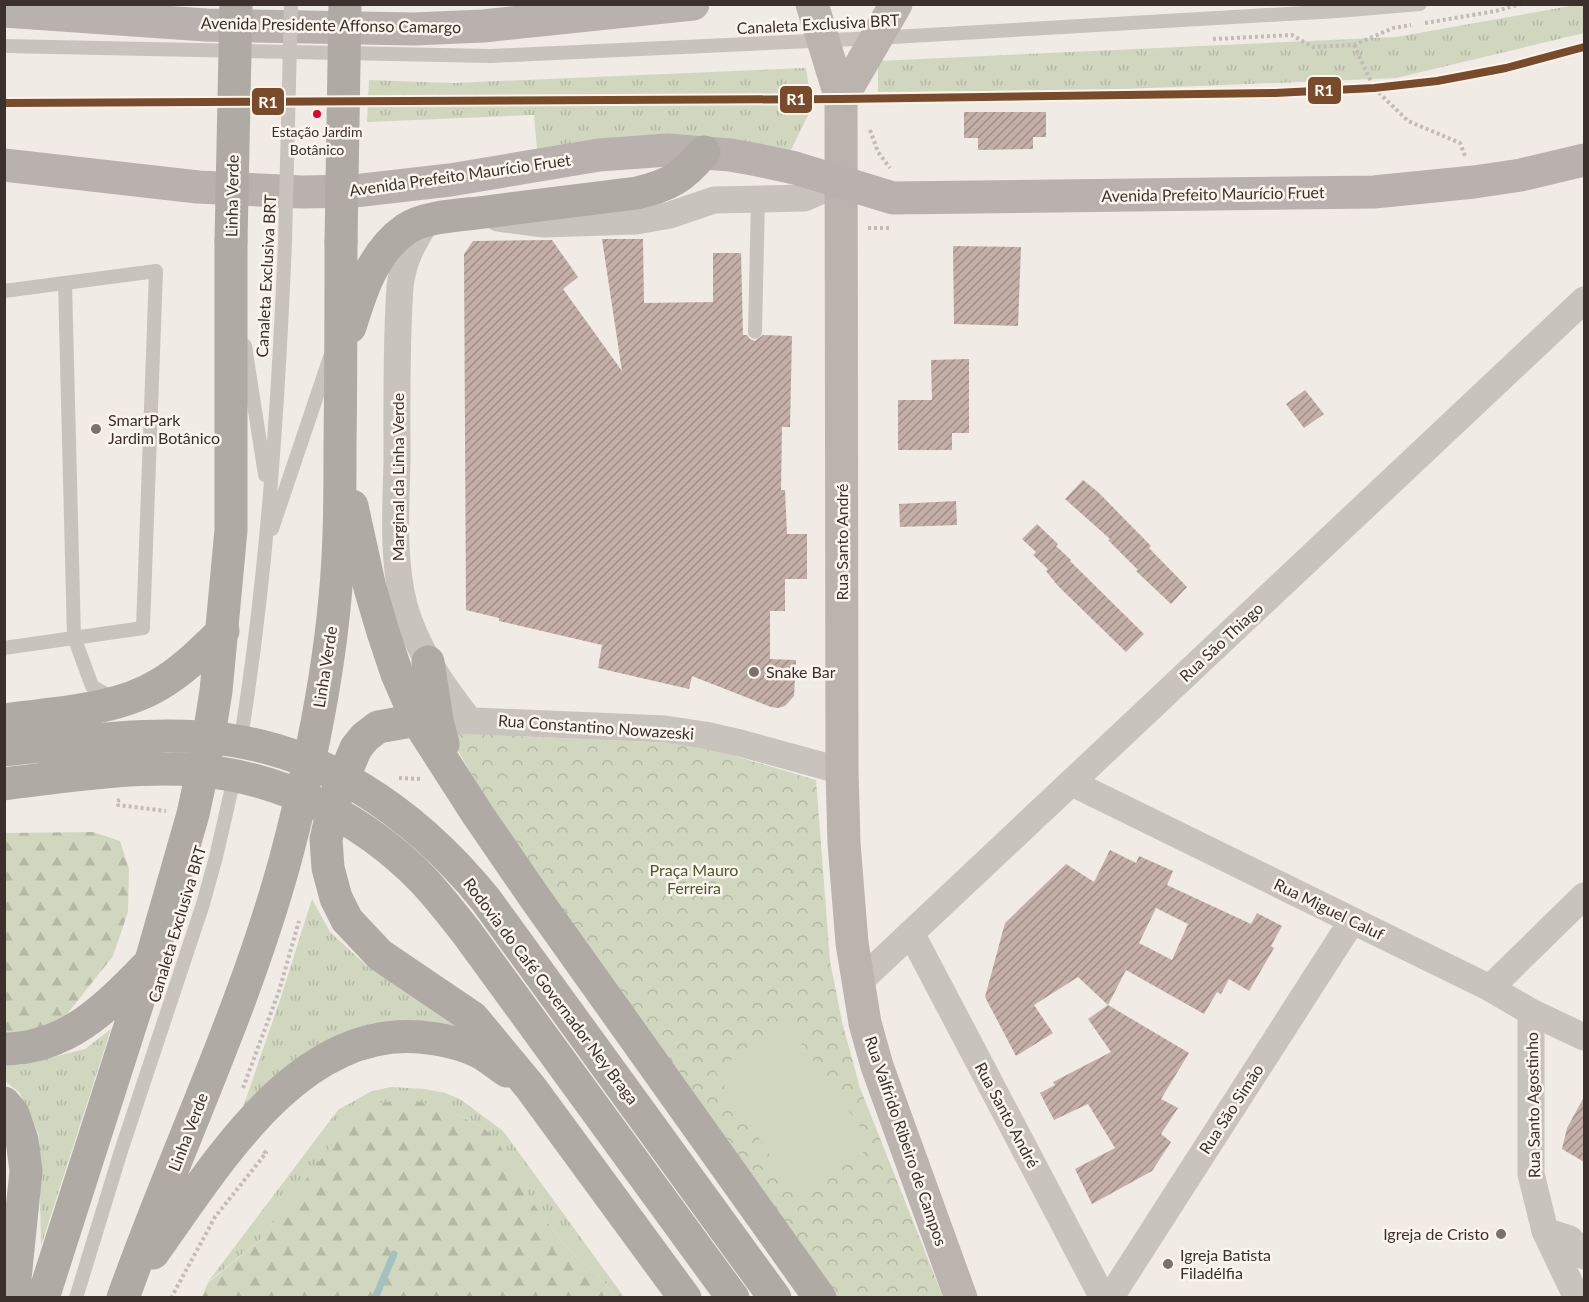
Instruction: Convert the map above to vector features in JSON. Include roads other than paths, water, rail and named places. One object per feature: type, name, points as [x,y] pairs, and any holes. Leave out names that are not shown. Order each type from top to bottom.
[{"type":"highway","name":"Linha Verde","points":[[42,1298],[150,963],[193,814],[210,733],[223,631],[231,530],[231,247],[236,4]]},
{"type":"highway","name":"Linha Verde","points":[[124,1295],[246,984],[284,864],[311,751],[329,647],[339,534],[345,4]]},
{"type":"highway","points":[[342,339],[377,258],[391,241],[408,227],[472,214],[654,189],[671,183],[687,172],[704,152]]},
{"type":"highway","points":[[340,451],[373,599],[397,674],[427,720],[450,772],[535,898],[820,1298]]},
{"type":"highway","points":[[4,720],[88,709],[131,698],[158,686],[186,667],[223,631]]},
{"type":"highway","points":[[427,720],[428,662]]},
{"type":"highway","points":[[427,720],[378,728],[365,737],[356,748],[337,793],[326,839],[328,868],[336,898],[348,920],[380,955],[473,1018],[531,1088],[685,1298]]},
{"type":"highway","name":"Rodovia do Café Governador Ney Braga","points":[[4,750],[119,738],[166,736],[237,741],[270,748],[327,769],[358,785],[397,811],[448,856],[486,900],[776,1298]]},
{"type":"highway","name":"Rodovia do Café Governador Ney Braga","points":[[4,784],[156,770],[194,770],[225,774],[282,789],[314,801],[370,835],[399,857],[423,881],[467,933],[733,1298]]},
{"type":"highway","points":[[4,1049],[23,1049],[49,1042],[78,1028],[104,1010],[150,963]]},
{"type":"highway","points":[[124,1295],[241,1133],[280,1092],[321,1061],[354,1045],[399,1035],[444,1039],[480,1053],[531,1088]]},
{"type":"highway","points":[[4,1103],[13,1114],[22,1140],[26,1171],[13,1298]]},
{"type":"main road","name":"Avenida Presidente Affonso Camargo","points":[[4,11],[101,12],[206,25],[414,29],[522,14],[693,4]]},
{"type":"main road","name":"Avenida Prefeito Maurício Fruet","points":[[4,165],[159,184],[312,192],[396,187],[633,152],[668,150],[704,152],[768,162],[893,198],[1374,192],[1521,175],[1584,160]]},
{"type":"street","name":"Rua Santo André","points":[[812,4],[841,99],[842,771],[847,891],[857,984]]},
{"type":"street","name":"Rua Santo André","points":[[841,99],[896,4]]},
{"type":"street","points":[[472,214],[544,224],[636,221],[670,215],[714,200],[804,198],[841,182]]},
{"type":"street","name":"Marginal da Linha Verde","points":[[426,222],[409,249],[402,267],[399,287],[396,535],[398,580],[404,607],[428,662],[469,720]]},
{"type":"street","name":"Rua São Thiago","points":[[857,984],[1584,300]]},
{"type":"street","name":"Rua Constantino Nowazeski","points":[[427,720],[617,726],[685,732],[740,743],[842,771]]},
{"type":"street","name":"Rua Miguel Caluf","points":[[1072,783],[1490,988],[1584,1037]]},
{"type":"street","points":[[1490,988],[1584,896]]},
{"type":"street","name":"Rua São Simão","points":[[1110,1298],[1352,921]]},
{"type":"street","name":"Rua Santo André","points":[[911,933],[1103,1298]]},
{"type":"street","name":"Rua Valfrido Ribeiro de Campos","points":[[857,984],[877,1066],[961,1298]]},
{"type":"street","name":"Rua Santo Agostinho","points":[[1531,1011],[1531,1174],[1545,1231],[1577,1298]]},
{"type":"street","points":[[1545,1231],[1570,1239],[1584,1256]]},
{"type":"lane","name":"Canaleta Exclusiva BRT","points":[[76,1298],[117,1162],[203,904],[238,760],[268,501],[285,242],[291,4]]},
{"type":"lane","name":"Canaleta Exclusiva BRT","points":[[4,46],[490,56],[876,38],[1326,12],[1420,4]]},
{"type":"lane","points":[[755,332],[758,198]]},
{"type":"lane","name":"Canaleta Exclusiva BRT","points":[[231,247],[268,501]]},
{"type":"lane","points":[[4,291],[156,271],[143,628],[4,648]]},
{"type":"lane","points":[[65,283],[74,637],[92,686],[118,701]]},
{"type":"lane","name":"Canaleta Exclusiva BRT","points":[[264,550],[342,339]]},
{"type":"waterway","points":[[375,1298],[394,1254]]},
{"type":"place","name":"Estação Jardim Botânico","points":[[317,114]]},
{"type":"place","name":"SmartPark Jardim Botânico","points":[[96,429]]},
{"type":"place","name":"Snake Bar","points":[[754,672]]},
{"type":"place","name":"Igreja de Cristo","points":[[1501,1234]]},
{"type":"place","name":"Igreja Batista Filadélfia","points":[[1168,1264]]},
{"type":"park label","name":"Praça Mauro Ferreira","points":[[694,879]]}]
